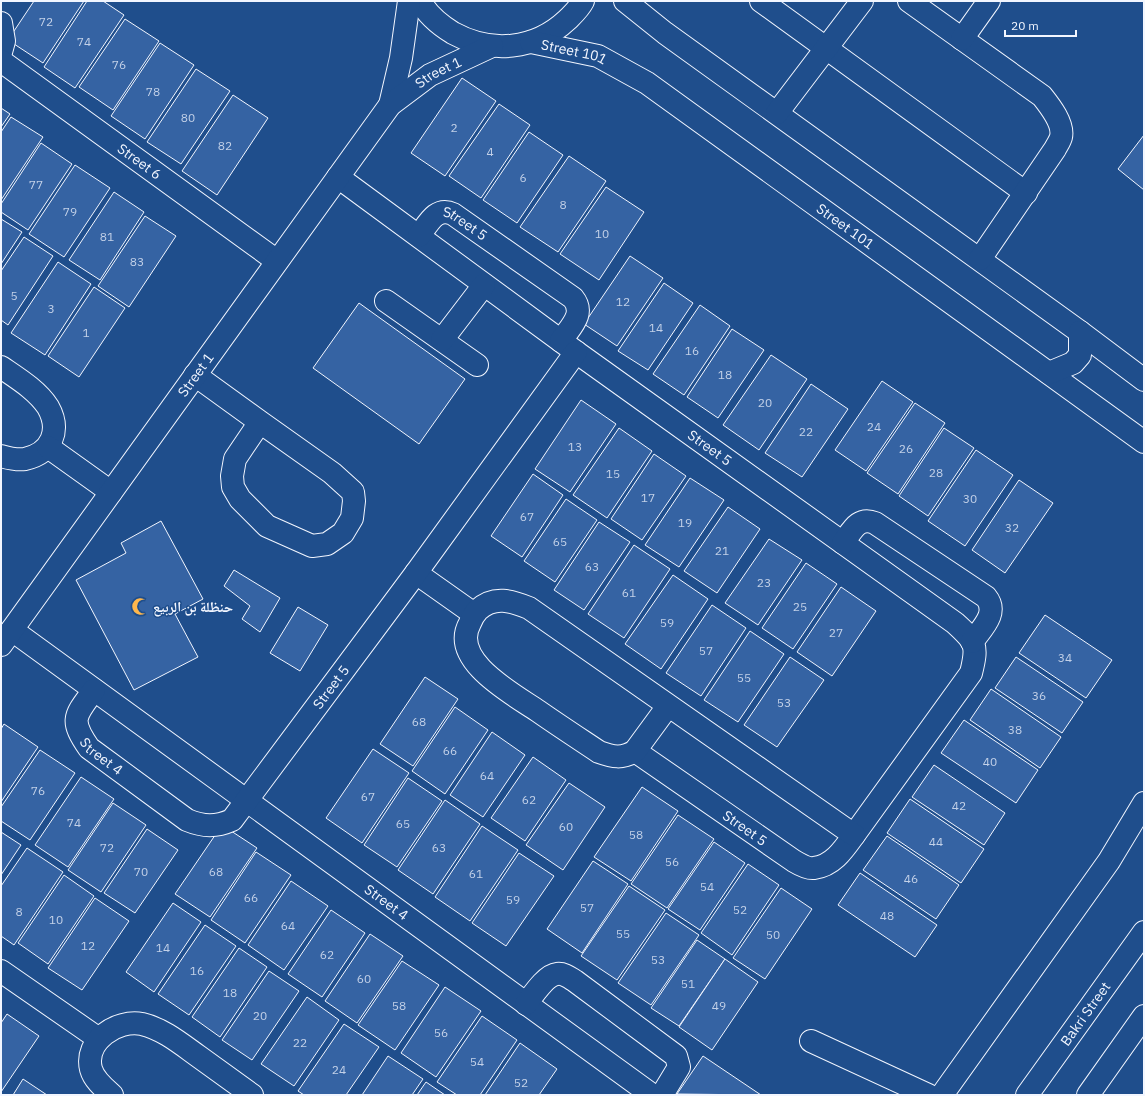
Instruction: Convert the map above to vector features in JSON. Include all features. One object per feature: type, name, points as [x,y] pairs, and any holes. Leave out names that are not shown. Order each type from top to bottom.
[{"type":"street","name":"Street 1","points":[[390,105],[402,58],[409,1]]},
{"type":"street","points":[[420,1],[424,8],[443,27],[466,40],[492,46],[511,46],[530,42],[557,29],[579,8],[583,1]]},
{"type":"street","points":[[625,1],[665,33],[980,259],[1144,380]]},
{"type":"street","points":[[761,1],[1026,193]]},
{"type":"street","points":[[777,113],[862,1]]},
{"type":"street","points":[[909,1],[1042,96],[1053,110],[1059,123],[1062,136],[1055,149],[980,259]]},
{"type":"street","points":[[962,39],[989,1]]},
{"type":"street","points":[[1,23],[4,41],[1,52]]},
{"type":"street","name":"Street 101","points":[[530,42],[598,56],[647,83],[1144,442]]},
{"type":"street","name":"Street 1","points":[[6,638],[390,105],[430,75],[492,46]]},
{"type":"street","name":"Street 6","points":[[1,61],[277,261]]},
{"type":"street","name":"Street 5","points":[[338,177],[568,347],[955,623],[968,635],[975,648],[971,673],[854,836],[830,863],[813,869],[794,862],[635,751]]},
{"type":"street","name":"Street 5","points":[[247,801],[416,573],[568,347],[577,318],[579,311],[578,304],[573,298],[453,214],[447,211],[440,212],[434,217],[419,236]]},
{"type":"street","points":[[442,340],[484,285]]},
{"type":"street","points":[[386,301],[477,365]]},
{"type":"street","points":[[1049,373],[1073,363],[1080,355],[1080,332]]},
{"type":"street","points":[[1,367],[35,392],[47,406],[54,421],[53,435],[48,447],[40,454],[24,459],[1,456]]},
{"type":"street","points":[[195,375],[332,473],[353,492],[354,501],[352,518],[342,533],[327,544],[312,546],[267,526],[240,499],[232,487],[235,458],[260,422]]},
{"type":"street","points":[[48,447],[111,492]]},
{"type":"street","points":[[843,543],[855,526],[868,520],[875,523],[986,597],[991,603],[992,610],[990,617],[972,642]]},
{"type":"street","points":[[416,573],[474,614]]},
{"type":"street","points":[[668,706],[635,751],[617,758],[599,752],[491,679],[474,661],[466,644],[466,628],[474,614],[479,609],[497,600],[512,601],[529,608],[854,836]]},
{"type":"street","name":"Street 4","points":[[6,638],[94,690],[652,1095]]},
{"type":"street","name":"Street 4","points":[[94,690],[78,712],[76,721],[80,734],[89,748],[181,816],[199,825],[221,825],[232,820],[247,801]]},
{"type":"street","points":[[942,1095],[1109,861],[1144,803]]},
{"type":"street","name":"Bakri Street","points":[[1028,1095],[1144,932]]},
{"type":"street","points":[[1,971],[99,1039]]},
{"type":"street","points":[[526,1004],[548,977],[558,973],[575,980],[676,1056],[678,1067],[662,1095]]},
{"type":"street","points":[[1088,1095],[1144,1016]]},
{"type":"street","points":[[112,1095],[98,1082],[91,1069],[91,1058],[93,1048],[99,1039],[114,1027],[125,1024],[141,1024],[166,1033],[252,1095]]},
{"type":"street","points":[[811,1042],[928,1095]]},
{"type":"building","points":[[34,1],[84,1],[43,63],[8,40]]},
{"type":"building","points":[[87,1],[103,1],[124,15],[75,88],[44,67]]},
{"type":"building","points":[[125,19],[159,41],[113,110],[79,87]]},
{"type":"building","points":[[160,43],[194,65],[145,139],[111,116]]},
{"type":"building","points":[[196,69],[230,91],[181,164],[147,142]]},
{"type":"building","points":[[462,78],[496,101],[445,176],[411,153]]},
{"type":"building","points":[[233,95],[268,118],[217,195],[182,171]]},
{"type":"building","points":[[499,104],[530,125],[481,198],[449,176]]},
{"type":"building","points":[[1,108],[10,114],[1,127]]},
{"type":"building","points":[[11,117],[43,137],[1,200],[1,132]]},
{"type":"building","points":[[529,132],[563,155],[517,223],[483,200]]},
{"type":"building","points":[[1144,135],[1144,190],[1118,169]]},
{"type":"building","points":[[41,143],[72,164],[28,230],[1,212],[1,204]]},
{"type":"building","points":[[569,156],[606,181],[558,252],[520,227]]},
{"type":"building","points":[[75,165],[110,188],[64,257],[29,234]]},
{"type":"building","points":[[606,187],[644,212],[599,280],[560,254]]},
{"type":"building","points":[[114,192],[144,212],[100,280],[69,260]]},
{"type":"building","points":[[145,216],[176,236],[129,307],[98,286]]},
{"type":"building","points":[[1,219],[22,232],[1,264]]},
{"type":"building","points":[[24,237],[53,256],[8,325],[1,320],[1,271]]},
{"type":"building","points":[[630,256],[663,278],[617,346],[584,324]]},
{"type":"building","points":[[58,262],[91,284],[45,355],[11,333]]},
{"type":"building","points":[[664,283],[693,303],[648,370],[618,351]]},
{"type":"building","points":[[94,287],[125,308],[79,377],[48,356]]},
{"type":"building","points":[[359,303],[465,379],[419,444],[313,368]]},
{"type":"building","points":[[700,305],[730,326],[684,395],[653,374]]},
{"type":"building","points":[[732,329],[764,350],[718,418],[687,397]]},
{"type":"building","points":[[771,355],[807,379],[759,450],[723,425]]},
{"type":"building","points":[[882,381],[913,402],[866,471],[835,450]]},
{"type":"building","points":[[811,384],[848,409],[802,477],[765,453]]},
{"type":"building","points":[[581,400],[616,424],[570,492],[535,469]]},
{"type":"building","points":[[915,403],[945,423],[898,494],[867,473]]},
{"type":"building","points":[[619,428],[652,451],[607,518],[573,495]]},
{"type":"building","points":[[944,428],[974,448],[928,516],[899,496]]},
{"type":"building","points":[[976,450],[1013,475],[965,546],[928,521]]},
{"type":"building","points":[[654,454],[686,476],[642,540],[611,519]]},
{"type":"building","points":[[533,474],[563,495],[522,557],[491,536]]},
{"type":"building","points":[[690,478],[724,500],[679,567],[645,545]]},
{"type":"building","points":[[1019,480],[1053,503],[1005,573],[972,550]]},
{"type":"building","points":[[566,499],[597,520],[555,582],[524,561]]},
{"type":"building","points":[[728,507],[760,529],[717,593],[684,571]]},
{"type":"building","name":"حنظلة بن الربيع","points":[[161,521],[203,599],[175,614],[198,657],[134,690],[76,580],[126,553],[121,543]]},
{"type":"building","points":[[599,522],[630,542],[584,610],[554,590]]},
{"type":"building","points":[[769,539],[802,560],[758,625],[725,603]]},
{"type":"building","points":[[634,545],[670,569],[624,638],[588,614]]},
{"type":"building","points":[[806,563],[837,584],[793,649],[762,628]]},
{"type":"building","points":[[234,570],[280,598],[260,632],[242,619],[250,606],[224,586]]},
{"type":"building","points":[[673,575],[708,599],[661,669],[625,644]]},
{"type":"building","points":[[841,587],[876,611],[832,676],[797,652]]},
{"type":"building","points":[[712,605],[746,628],[701,696],[666,673]]},
{"type":"building","points":[[298,607],[328,625],[300,671],[270,653]]},
{"type":"building","points":[[1045,615],[1112,660],[1086,698],[1019,653]]},
{"type":"building","points":[[750,631],[784,654],[738,722],[704,700]]},
{"type":"building","points":[[790,657],[824,680],[777,747],[744,725]]},
{"type":"building","points":[[1016,657],[1083,702],[1062,733],[995,688]]},
{"type":"building","points":[[425,677],[458,699],[413,766],[380,744]]},
{"type":"building","points":[[991,689],[1061,737],[1040,768],[970,720]]},
{"type":"building","points":[[455,707],[488,730],[445,794],[412,771]]},
{"type":"building","points":[[964,720],[1038,770],[1016,803],[941,753]]},
{"type":"building","points":[[4,724],[38,747],[1,802],[1,729]]},
{"type":"building","points":[[492,732],[525,755],[483,817],[450,795]]},
{"type":"building","points":[[373,749],[409,773],[362,843],[326,818]]},
{"type":"building","points":[[40,750],[75,773],[30,840],[1,821],[1,807]]},
{"type":"building","points":[[533,757],[566,780],[525,841],[491,818]]},
{"type":"building","points":[[934,765],[1005,813],[984,845],[912,797]]},
{"type":"building","points":[[81,777],[114,799],[68,867],[35,845]]},
{"type":"building","points":[[408,778],[442,801],[397,867],[364,845]]},
{"type":"building","points":[[569,783],[605,807],[563,870],[526,845]]},
{"type":"building","points":[[642,787],[678,811],[631,881],[594,857]]},
{"type":"building","points":[[910,799],[984,849],[961,883],[887,833]]},
{"type":"building","points":[[445,800],[480,824],[433,894],[398,870]]},
{"type":"building","points":[[113,803],[146,825],[101,892],[68,870]]},
{"type":"building","points":[[678,815],[714,839],[667,908],[631,884]]},
{"type":"building","points":[[222,825],[257,848],[210,917],[175,894]]},
{"type":"building","points":[[482,826],[518,850],[470,921],[435,897]]},
{"type":"building","points":[[147,829],[178,850],[135,913],[104,893]]},
{"type":"building","points":[[1,832],[21,845],[1,875]]},
{"type":"building","points":[[887,836],[959,885],[936,919],[863,870]]},
{"type":"building","points":[[714,842],[745,863],[700,930],[668,909]]},
{"type":"building","points":[[27,848],[63,872],[14,945],[1,936],[1,886]]},
{"type":"building","points":[[256,852],[291,875],[245,943],[211,920]]},
{"type":"building","points":[[519,853],[554,876],[506,946],[472,923]]},
{"type":"building","points":[[593,861],[628,884],[582,953],[547,929]]},
{"type":"building","points":[[748,864],[779,885],[732,955],[701,933]]},
{"type":"building","points":[[860,873],[937,925],[915,957],[838,905]]},
{"type":"building","points":[[64,875],[94,896],[48,964],[18,943]]},
{"type":"building","points":[[291,881],[328,906],[284,970],[248,945]]},
{"type":"building","points":[[629,886],[665,910],[617,980],[581,956]]},
{"type":"building","points":[[781,888],[812,909],[765,979],[733,958]]},
{"type":"building","points":[[95,898],[129,921],[82,990],[48,968]]},
{"type":"building","points":[[173,903],[201,922],[154,992],[126,972]]},
{"type":"building","points":[[331,910],[365,933],[322,997],[288,974]]},
{"type":"building","points":[[666,913],[699,935],[651,1005],[618,983]]},
{"type":"building","points":[[205,925],[236,946],[189,1015],[158,994]]},
{"type":"building","points":[[370,934],[403,956],[357,1023],[325,1001]]},
{"type":"building","points":[[697,940],[725,959],[679,1026],[651,1008]]},
{"type":"building","points":[[239,948],[267,967],[220,1037],[192,1017]]},
{"type":"building","points":[[725,959],[758,982],[712,1050],[679,1027]]},
{"type":"building","points":[[402,961],[439,985],[395,1050],[358,1025]]},
{"type":"building","points":[[269,971],[299,991],[252,1060],[222,1040]]},
{"type":"building","points":[[445,987],[481,1011],[436,1077],[401,1053]]},
{"type":"building","points":[[307,997],[339,1020],[294,1086],[261,1064]]},
{"type":"building","points":[[7,1014],[39,1036],[1,1092],[1,1023]]},
{"type":"building","points":[[482,1016],[517,1040],[480,1095],[457,1095],[437,1082]]},
{"type":"building","points":[[344,1024],[379,1047],[346,1095],[304,1095],[298,1091]]},
{"type":"building","points":[[520,1043],[557,1069],[539,1095],[485,1095]]},
{"type":"building","points":[[388,1056],[423,1079],[412,1095],[362,1095]]},
{"type":"building","points":[[703,1056],[761,1095],[677,1094]]},
{"type":"building","points":[[23,1079],[47,1095],[13,1095]]},
{"type":"building","points":[[426,1082],[445,1095],[417,1095]]},
{"type":"place","name":"حنظلة بن الربيع","points":[[140,607]]}]
